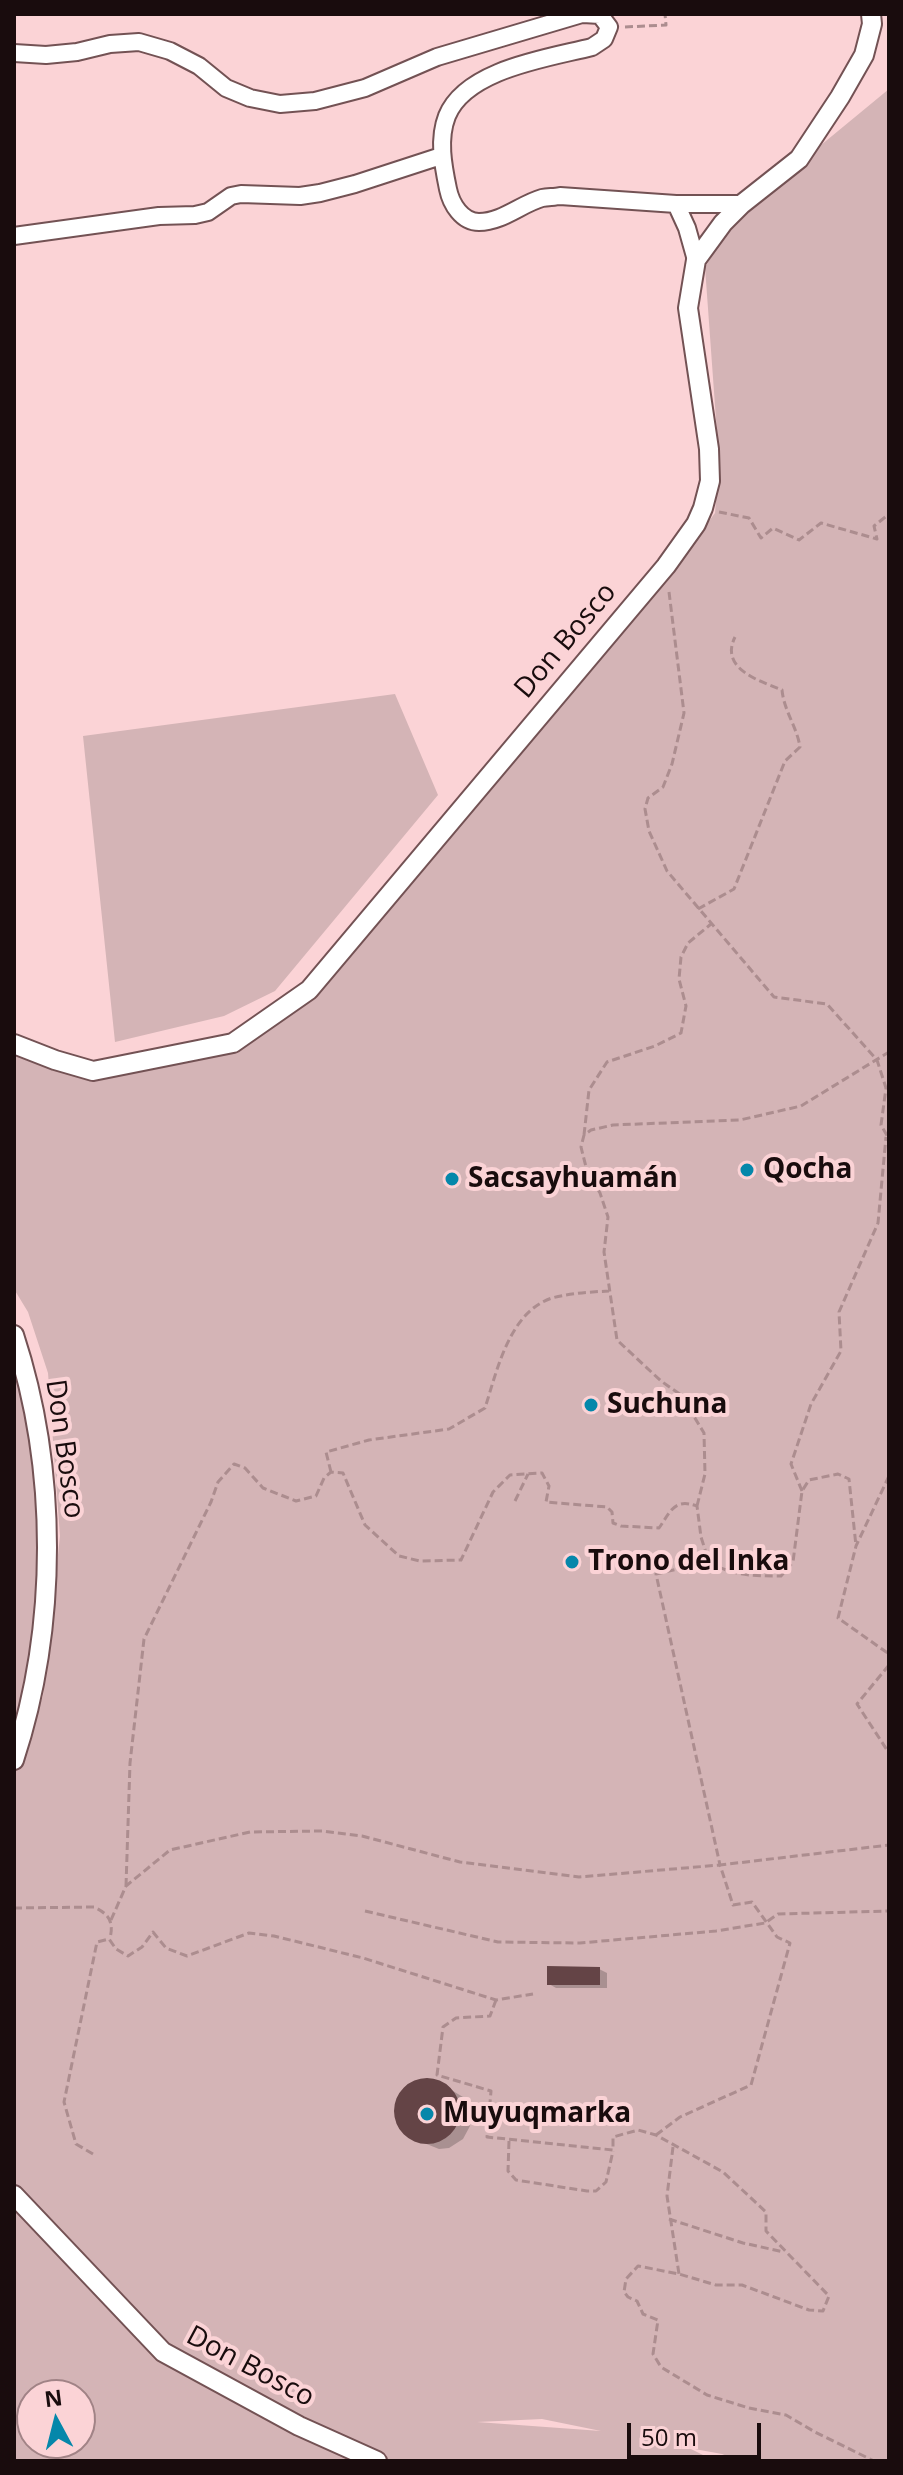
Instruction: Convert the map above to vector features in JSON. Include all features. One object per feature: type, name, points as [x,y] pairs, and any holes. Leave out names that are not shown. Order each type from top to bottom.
[{"type":"street","points":[[14,53],[46,55],[139,42],[170,51],[199,66],[226,88],[250,98],[280,104],[315,101],[365,88],[437,57],[583,14],[600,15],[609,27],[604,39],[592,47],[501,71],[459,97],[447,117],[441,156],[450,197],[460,214],[476,222],[495,219],[542,198],[560,196],[676,204],[742,204]]},
{"type":"street","name":"Don Bosco","points":[[14,1044],[93,1071],[233,1043],[309,990],[666,566],[690,534],[703,508],[710,481],[709,449],[688,308],[696,260],[723,223],[742,204],[799,159],[864,55],[872,24],[871,14]]},
{"type":"street","points":[[14,236],[159,216],[195,215],[208,212],[231,196],[241,194],[300,196],[320,193],[441,156]]},
{"type":"street","points":[[676,204],[696,260]]},
{"type":"street","name":"Don Bosco","points":[[14,1335],[29,1381],[39,1431],[48,1535],[42,1625],[28,1719],[14,1760]]},
{"type":"street","name":"Don Bosco","points":[[14,2195],[163,2352],[299,2426],[377,2461]]},
{"type":"path","points":[[609,27],[666,25],[665,14]]},
{"type":"path","points":[[703,508],[749,518],[761,538],[773,528],[799,540],[821,523],[877,539],[874,526],[889,514]]},
{"type":"path","points":[[666,566],[684,713],[663,787],[648,798],[645,809],[649,831],[667,871],[774,997],[827,1004],[877,1060],[886,1088],[881,1125],[888,1138],[878,1223],[839,1312],[841,1351],[811,1404],[791,1464],[802,1491]]},
{"type":"path","points":[[698,909],[734,889],[785,761],[800,747],[798,732],[791,723],[782,690],[751,679],[735,665],[731,645],[735,637]]},
{"type":"path","points":[[709,1562],[701,1537],[697,1506],[705,1474],[704,1433],[681,1395],[661,1381],[617,1340],[604,1252],[608,1217],[600,1193],[587,1171],[581,1147],[589,1090],[607,1062],[655,1046],[681,1033],[686,1006],[679,979],[681,957],[688,943],[711,924]]},
{"type":"path","points":[[584,1135],[591,1130],[613,1125],[740,1120],[801,1106],[889,1052]]},
{"type":"path","points":[[331,1472],[326,1452],[369,1440],[449,1429],[485,1408],[503,1350],[526,1315],[549,1299],[609,1291]]},
{"type":"path","points":[[533,1994],[496,2000],[363,1958],[274,1936],[249,1933],[187,1956],[166,1948],[153,1932],[142,1947],[128,1956],[116,1949],[109,1939],[111,1920],[126,1886],[130,1763],[144,1639],[218,1482],[234,1464],[245,1468],[263,1488],[296,1501],[316,1496],[324,1478],[331,1472],[343,1473],[365,1525],[399,1556],[420,1561],[461,1560],[493,1492],[510,1475],[542,1473],[549,1486],[546,1502],[607,1507],[612,1512],[613,1523],[621,1526],[659,1528],[675,1505],[685,1502],[697,1506]]},
{"type":"path","points":[[515,1501],[528,1474]]},
{"type":"path","points":[[656,2135],[680,2117],[751,2085],[790,1943],[777,1937],[752,1902],[733,1905],[720,1865],[656,1574],[709,1562],[725,1571],[746,1576],[781,1576],[793,1562],[802,1491],[809,1480],[838,1474],[849,1479],[856,1546]]},
{"type":"path","points":[[889,1476],[856,1546],[838,1618],[889,1654]]},
{"type":"path","points":[[889,1665],[857,1704],[889,1753]]},
{"type":"path","points":[[126,1886],[170,1850],[250,1832],[322,1831],[362,1836],[460,1862],[579,1877],[720,1865],[889,1845]]},
{"type":"path","points":[[14,1908],[94,1907],[111,1920]]},
{"type":"path","points":[[365,1911],[498,1942],[580,1943],[716,1931],[765,1923],[778,1914],[889,1911]]},
{"type":"path","points":[[93,2154],[76,2144],[64,2102],[97,1942],[109,1939]]},
{"type":"path","points":[[496,2000],[490,2016],[456,2018],[443,2027],[437,2075],[491,2091],[487,2137],[613,2150]]},
{"type":"path","points":[[509,2141],[508,2171],[516,2180],[587,2191],[596,2191],[606,2182],[613,2137],[638,2130],[656,2135],[723,2172],[766,2212],[766,2231],[829,2296],[823,2311],[809,2310],[742,2285],[716,2285],[638,2266],[626,2279],[624,2292],[637,2301],[643,2314],[658,2320],[653,2354],[661,2367],[707,2395],[786,2415],[874,2461]]},
{"type":"path","points":[[673,2146],[667,2196],[679,2274]]},
{"type":"path","points":[[669,2219],[743,2243],[787,2253]]},
{"type":"shaded area","name":"Sacsayhuamán","points":[[889,89],[889,2461],[739,2461],[722,2454],[689,2448],[715,2461],[14,2461],[14,1771],[43,1696],[60,1536],[48,1373],[28,1312],[14,1289],[14,1050],[36,1049],[125,1069],[233,1045],[310,991],[683,556],[715,513],[719,461],[705,267],[741,211]],"holes":[[[542,2419],[601,2431],[477,2422]]]},
{"type":"shaded area","points":[[395,694],[438,795],[275,991],[224,1016],[115,1042],[83,736]]},
{"type":"shaded area","points":[[14,1364],[28,1398],[41,1509],[40,1594],[24,1704],[14,1734]]},
{"type":"building","points":[[547,1966],[600,1967],[600,1985],[547,1985]]},
{"type":"building","name":"Muyuqmarka","points":[[427,2078],[440,2081],[450,2088],[457,2098],[460,2111],[457,2124],[450,2134],[440,2141],[427,2144],[414,2141],[404,2134],[397,2124],[394,2111],[397,2098],[404,2088],[414,2081]]},
{"type":"place","name":"Qocha","points":[[747,1170]]},
{"type":"place","name":"Sacsayhuamán","points":[[452,1179]]},
{"type":"place","name":"Suchuna","points":[[591,1405]]},
{"type":"place","name":"Trono del Inka","points":[[572,1562]]},
{"type":"place","name":"Muyuqmarka","points":[[427,2114]]}]
